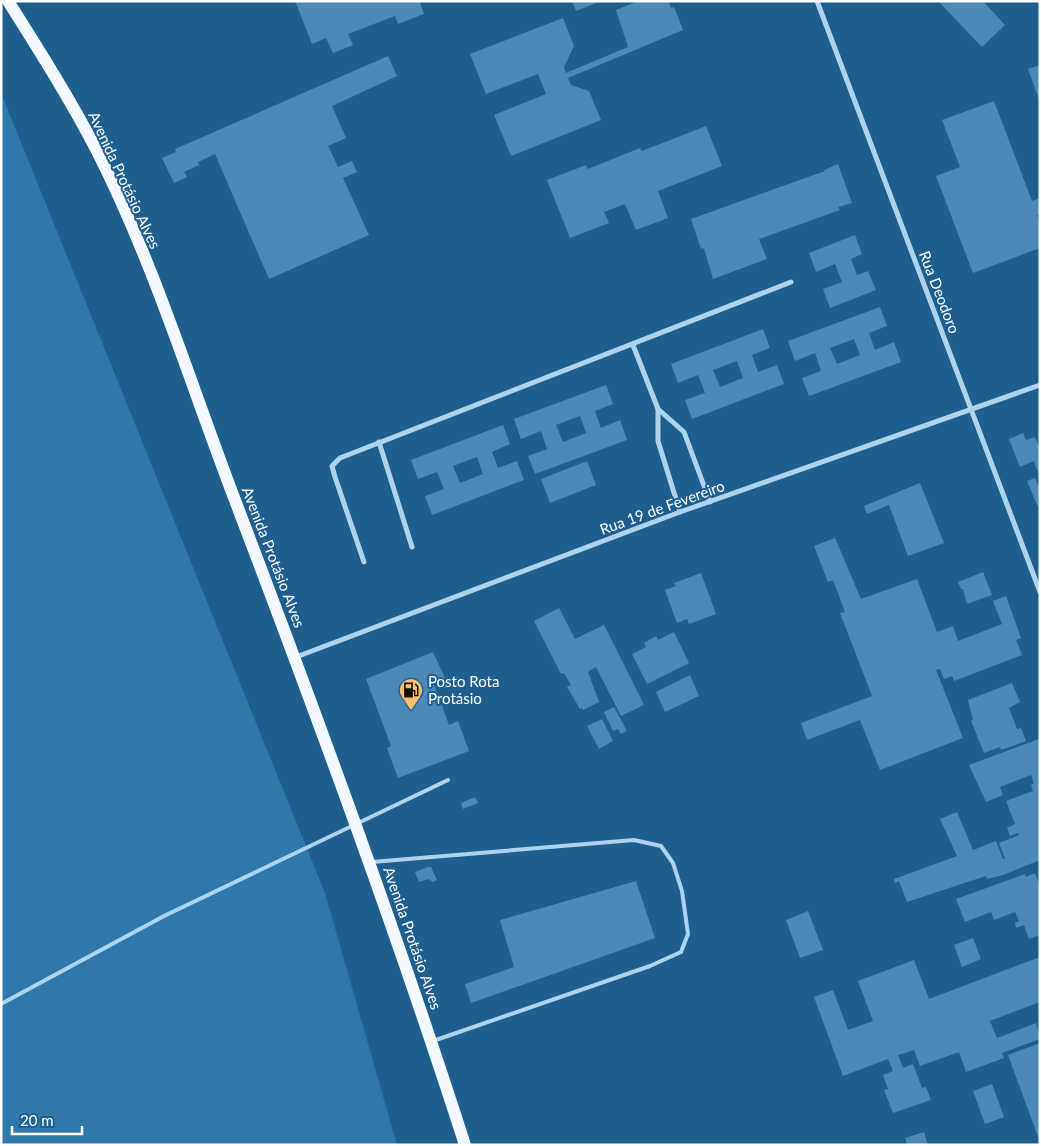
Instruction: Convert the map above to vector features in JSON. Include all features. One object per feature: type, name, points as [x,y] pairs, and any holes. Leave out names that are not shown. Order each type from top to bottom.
[{"type":"main road","name":"Avenida Protásio Alves","points":[[8,1],[68,98],[98,152],[133,229],[356,825],[432,1041],[465,1145]]},
{"type":"street","name":"Rua Deodoro","points":[[817,1],[1040,592]]},
{"type":"street","points":[[364,562],[332,466],[340,458],[791,282]]},
{"type":"street","points":[[633,345],[658,410],[658,441],[680,512]]},
{"type":"street","name":"Rua 19 de Fevereiro","points":[[294,657],[680,512],[1040,386]]},
{"type":"street","points":[[658,410],[684,432],[710,502]]},
{"type":"street","points":[[379,442],[412,547]]},
{"type":"lane","points":[[1,1004],[164,916],[448,780]]},
{"type":"lane","points":[[369,862],[634,840],[661,846],[673,863],[682,891],[688,934],[681,952],[650,966],[432,1041]]},
{"type":"shaded area","points":[[1,93],[325,893],[397,1145],[1,1145]]},
{"type":"building","points":[[295,1],[423,1],[420,3],[424,14],[398,24],[395,16],[348,34],[353,45],[333,53],[326,38],[312,44]]},
{"type":"building","points":[[572,1],[601,1],[576,11]]},
{"type":"building","points":[[638,1],[669,1],[671,8],[674,7],[683,30],[568,78],[571,85],[589,91],[601,120],[511,156],[494,115],[546,94],[538,74],[486,94],[470,54],[563,18],[574,46],[564,67],[566,73],[628,47],[616,10]]},
{"type":"building","points":[[938,1],[983,1],[1005,25],[982,47]]},
{"type":"building","points":[[388,56],[397,76],[332,106],[346,138],[328,146],[338,167],[352,161],[357,172],[343,178],[369,235],[269,279],[215,154],[198,162],[199,165],[184,172],[187,177],[174,183],[162,158],[176,152],[175,149]]},
{"type":"building","points":[[1040,65],[1040,102],[1028,69]]},
{"type":"building","points":[[994,101],[1032,201],[1040,198],[1040,214],[1037,215],[1040,223],[1040,248],[973,273],[936,176],[960,167],[942,120]]},
{"type":"building","points":[[706,126],[722,166],[658,191],[668,218],[636,230],[625,204],[604,212],[609,223],[570,238],[547,180],[586,165],[588,169],[640,148],[642,151]]},
{"type":"building","points":[[838,164],[852,203],[838,207],[840,210],[759,239],[767,259],[713,279],[704,248],[701,249],[691,219],[825,171]]},
{"type":"building","points":[[855,235],[862,254],[851,259],[857,275],[868,271],[876,290],[830,308],[823,289],[842,282],[835,264],[816,272],[809,253]]},
{"type":"building","points":[[880,307],[887,326],[869,333],[875,350],[894,342],[901,362],[809,396],[802,378],[821,371],[815,353],[795,361],[788,341]],"holes":[[[854,339],[860,355],[837,364],[830,348]]]},
{"type":"building","points":[[763,329],[770,348],[752,355],[758,372],[777,365],[784,384],[692,419],[685,400],[705,393],[698,375],[678,383],[671,364]],"holes":[[[737,361],[743,378],[720,387],[713,370]]]},
{"type":"building","points":[[606,385],[613,404],[595,411],[601,428],[620,420],[627,440],[535,474],[528,456],[547,449],[541,431],[521,439],[514,419]],"holes":[[[580,416],[586,433],[563,442],[556,425]]]},
{"type":"building","points":[[503,425],[510,444],[492,452],[498,468],[517,461],[524,480],[432,515],[425,496],[444,489],[437,472],[418,479],[411,460]],"holes":[[[477,457],[483,474],[460,483],[453,466]]]},
{"type":"building","points":[[1023,433],[1026,440],[1035,437],[1040,449],[1040,477],[1034,461],[1020,467],[1009,439]]},
{"type":"building","points":[[587,461],[596,485],[550,503],[541,479]]},
{"type":"building","points":[[1035,478],[1038,485],[1040,485],[1038,507],[1027,481]]},
{"type":"building","points":[[920,483],[944,543],[908,556],[889,505],[867,514],[864,506]]},
{"type":"building","points":[[835,538],[861,599],[917,579],[937,632],[953,626],[958,641],[1002,624],[993,601],[1006,596],[1021,638],[1016,640],[1022,655],[954,681],[952,676],[944,679],[940,669],[936,670],[963,738],[880,770],[860,720],[807,740],[801,723],[872,696],[840,613],[845,612],[833,580],[828,582],[814,546]]},
{"type":"building","points":[[983,572],[992,595],[967,604],[963,589],[961,589],[958,582]]},
{"type":"building","points":[[701,573],[716,614],[689,624],[687,619],[677,623],[665,590],[676,586],[674,583]]},
{"type":"building","points":[[559,608],[575,639],[604,625],[644,705],[621,716],[596,667],[588,672],[599,702],[583,710],[582,708],[580,709],[567,687],[571,685],[564,673],[561,674],[534,621]]},
{"type":"building","points":[[674,632],[689,663],[647,684],[632,654],[646,647],[644,643],[656,636],[658,640]]},
{"type":"building","name":"Posto Rota Protásio","points":[[433,652],[445,678],[433,682],[449,725],[458,721],[469,751],[398,778],[387,748],[391,746],[366,679]]},
{"type":"building","points":[[690,675],[699,696],[665,712],[656,692]]},
{"type":"building","points":[[1012,683],[1020,702],[1009,708],[1017,729],[1021,728],[1026,741],[1001,750],[1000,747],[984,753],[971,721],[973,720],[968,700]]},
{"type":"building","points":[[614,707],[627,731],[621,734],[618,729],[613,731],[604,712]]},
{"type":"building","points":[[602,719],[613,741],[599,749],[587,726]]},
{"type":"building","points":[[1039,739],[1040,860],[1003,875],[987,879],[986,876],[907,902],[899,881],[895,883],[894,879],[957,856],[940,819],[957,812],[973,850],[996,841],[1003,859],[1005,859],[999,843],[1019,835],[1018,833],[1010,836],[1007,828],[1015,824],[1006,801],[1033,791],[1031,785],[1034,783],[1031,775],[1000,787],[1003,795],[986,802],[969,765]]},
{"type":"building","points":[[475,797],[478,803],[463,809],[461,803]]},
{"type":"building","points":[[431,867],[437,880],[433,882],[428,879],[419,882],[415,872]]},
{"type":"building","points":[[1035,873],[1040,886],[1040,935],[1029,939],[1024,925],[1016,928],[1015,923],[1019,921],[1015,912],[994,920],[991,912],[965,922],[956,899],[1025,874],[1026,877]]},
{"type":"building","points":[[636,881],[655,938],[471,1003],[465,984],[514,967],[500,920]]},
{"type":"building","points":[[808,911],[823,950],[800,958],[786,920]]},
{"type":"building","points":[[973,938],[981,959],[962,967],[954,945]]},
{"type":"building","points":[[1040,957],[1040,1002],[990,1021],[997,1038],[1036,1023],[1040,1039],[1002,1053],[1004,1058],[966,1072],[959,1052],[920,1066],[914,1050],[898,1055],[903,1068],[913,1064],[922,1088],[926,1087],[931,1100],[893,1113],[884,1090],[888,1089],[883,1075],[893,1071],[888,1059],[843,1076],[814,997],[833,990],[848,1030],[873,1021],[858,981],[914,960],[929,999]]},
{"type":"building","points":[[1040,1043],[1040,1142],[1008,1055]]},
{"type":"building","points":[[992,1084],[1004,1117],[985,1124],[973,1091]]},
{"type":"building","points":[[924,1132],[928,1145],[907,1145],[905,1138]]},
{"type":"place","name":"Posto Rota Protásio","points":[[411,711]]}]
